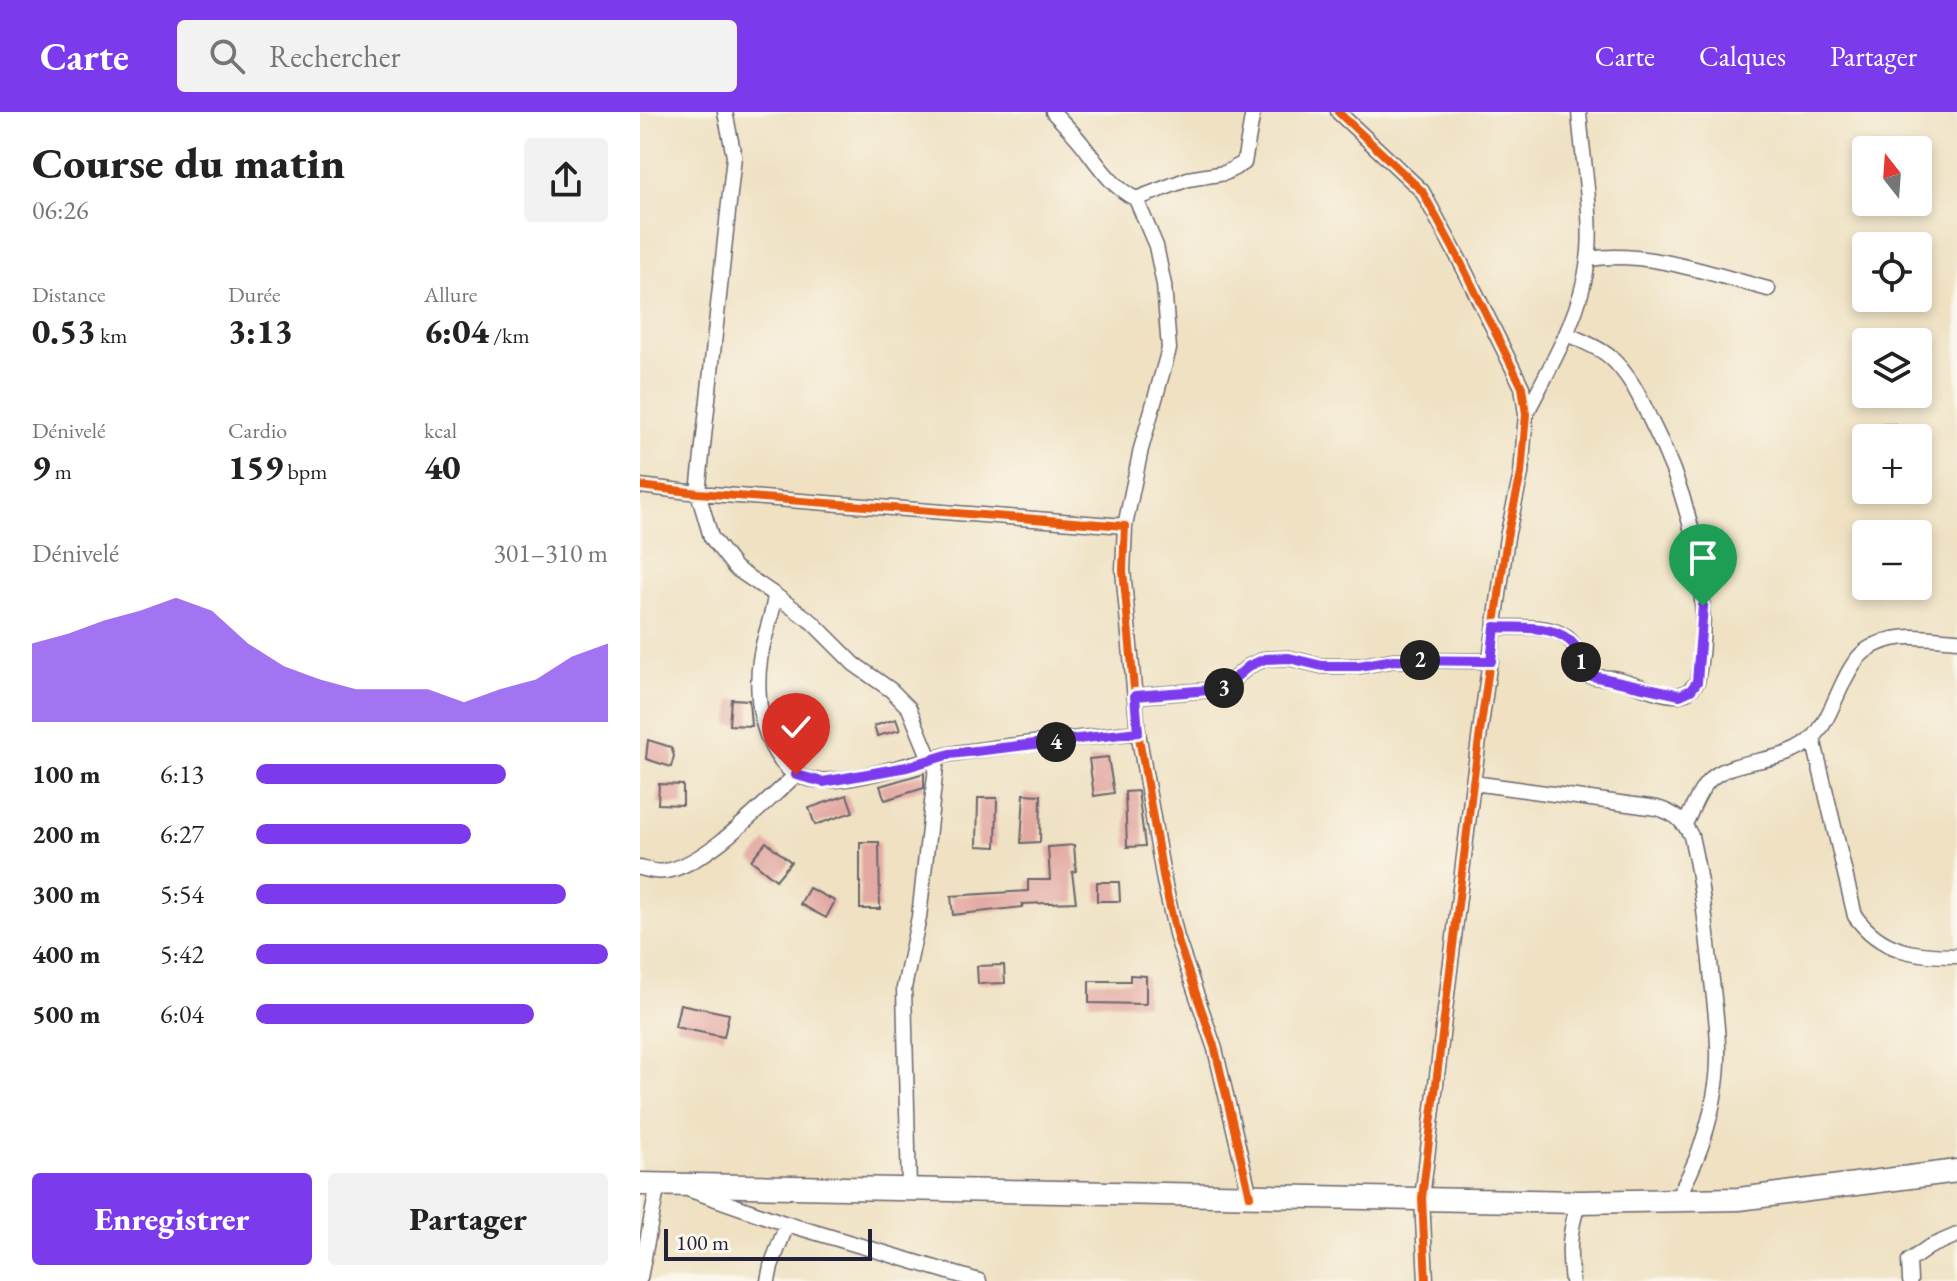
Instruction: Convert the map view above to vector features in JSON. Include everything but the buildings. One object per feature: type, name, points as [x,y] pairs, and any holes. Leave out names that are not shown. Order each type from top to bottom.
[{"type":"main road","points":[[658,1184],[1579,1202],[1739,1199],[1957,1171]]},
{"type":"street","points":[[725,112],[734,156],[698,493],[711,537],[735,568],[812,622],[854,664],[891,690],[909,708],[934,758],[919,917],[904,988],[909,1189]]},
{"type":"street","points":[[1053,112],[1096,165],[1123,192],[1136,199],[1156,246],[1164,285],[1169,349],[1141,449],[1125,526],[1123,570],[1138,732],[1177,938],[1215,1049],[1250,1196]]},
{"type":"street","points":[[1136,199],[1188,179],[1225,173],[1244,163],[1253,112]]},
{"type":"street","points":[[1338,112],[1422,191],[1522,387],[1526,414],[1521,474],[1507,537],[1473,783],[1422,1198],[1426,1281]]},
{"type":"street","points":[[1526,414],[1567,334],[1589,259],[1579,112]]},
{"type":"street","points":[[1589,259],[1615,255],[1686,268],[1768,289]]},
{"type":"street","points":[[1495,627],[1554,630],[1568,638],[1577,649],[1588,675],[1614,678],[1680,695],[1691,690],[1697,682],[1703,606],[1699,571],[1684,497],[1670,458],[1623,371],[1609,356],[1567,334]]},
{"type":"street","points":[[640,486],[1125,526]]},
{"type":"street","points":[[775,595],[760,660],[759,706],[764,728],[777,756],[796,775],[823,782],[907,767],[934,758],[1138,732]]},
{"type":"street","points":[[1685,824],[1703,786],[1714,775],[1794,751],[1813,738],[1825,721],[1851,667],[1867,650],[1902,636],[1957,640]]},
{"type":"street","points":[[1135,696],[1222,689],[1249,666],[1265,659],[1289,658],[1334,666],[1359,666],[1394,660],[1491,661]]},
{"type":"street","points":[[1813,738],[1855,916],[1864,928],[1898,951],[1957,956]]},
{"type":"street","points":[[640,868],[662,872],[692,861],[714,847],[796,775]]},
{"type":"street","points":[[1473,783],[1657,808],[1671,812],[1685,824],[1694,847],[1708,941],[1716,1018],[1717,1084],[1706,1137],[1694,1170],[1676,1200]]},
{"type":"street","points":[[640,1278],[658,1184],[979,1281]]},
{"type":"street","points":[[1572,1281],[1571,1223],[1579,1202]]},
{"type":"street","points":[[768,1281],[787,1224]]},
{"type":"street","points":[[1910,1281],[1909,1261],[1929,1247],[1957,1235]]},
{"type":"cycle path","points":[[1338,112],[1422,191],[1522,387],[1526,414],[1521,474],[1507,537],[1473,783],[1422,1198],[1426,1281]]},
{"type":"cycle path","points":[[640,486],[1125,526],[1123,570],[1138,732],[1164,881],[1177,938],[1215,1049],[1250,1196]]},
{"type":"route","points":[[796,775],[823,782],[907,767],[950,754],[1138,732],[1135,696],[1222,689],[1249,666],[1265,659],[1289,658],[1322,666],[1359,666],[1394,660],[1491,661],[1495,627],[1554,630],[1568,638],[1577,649],[1588,675],[1614,678],[1680,695],[1691,690],[1697,682],[1703,606]]}]
